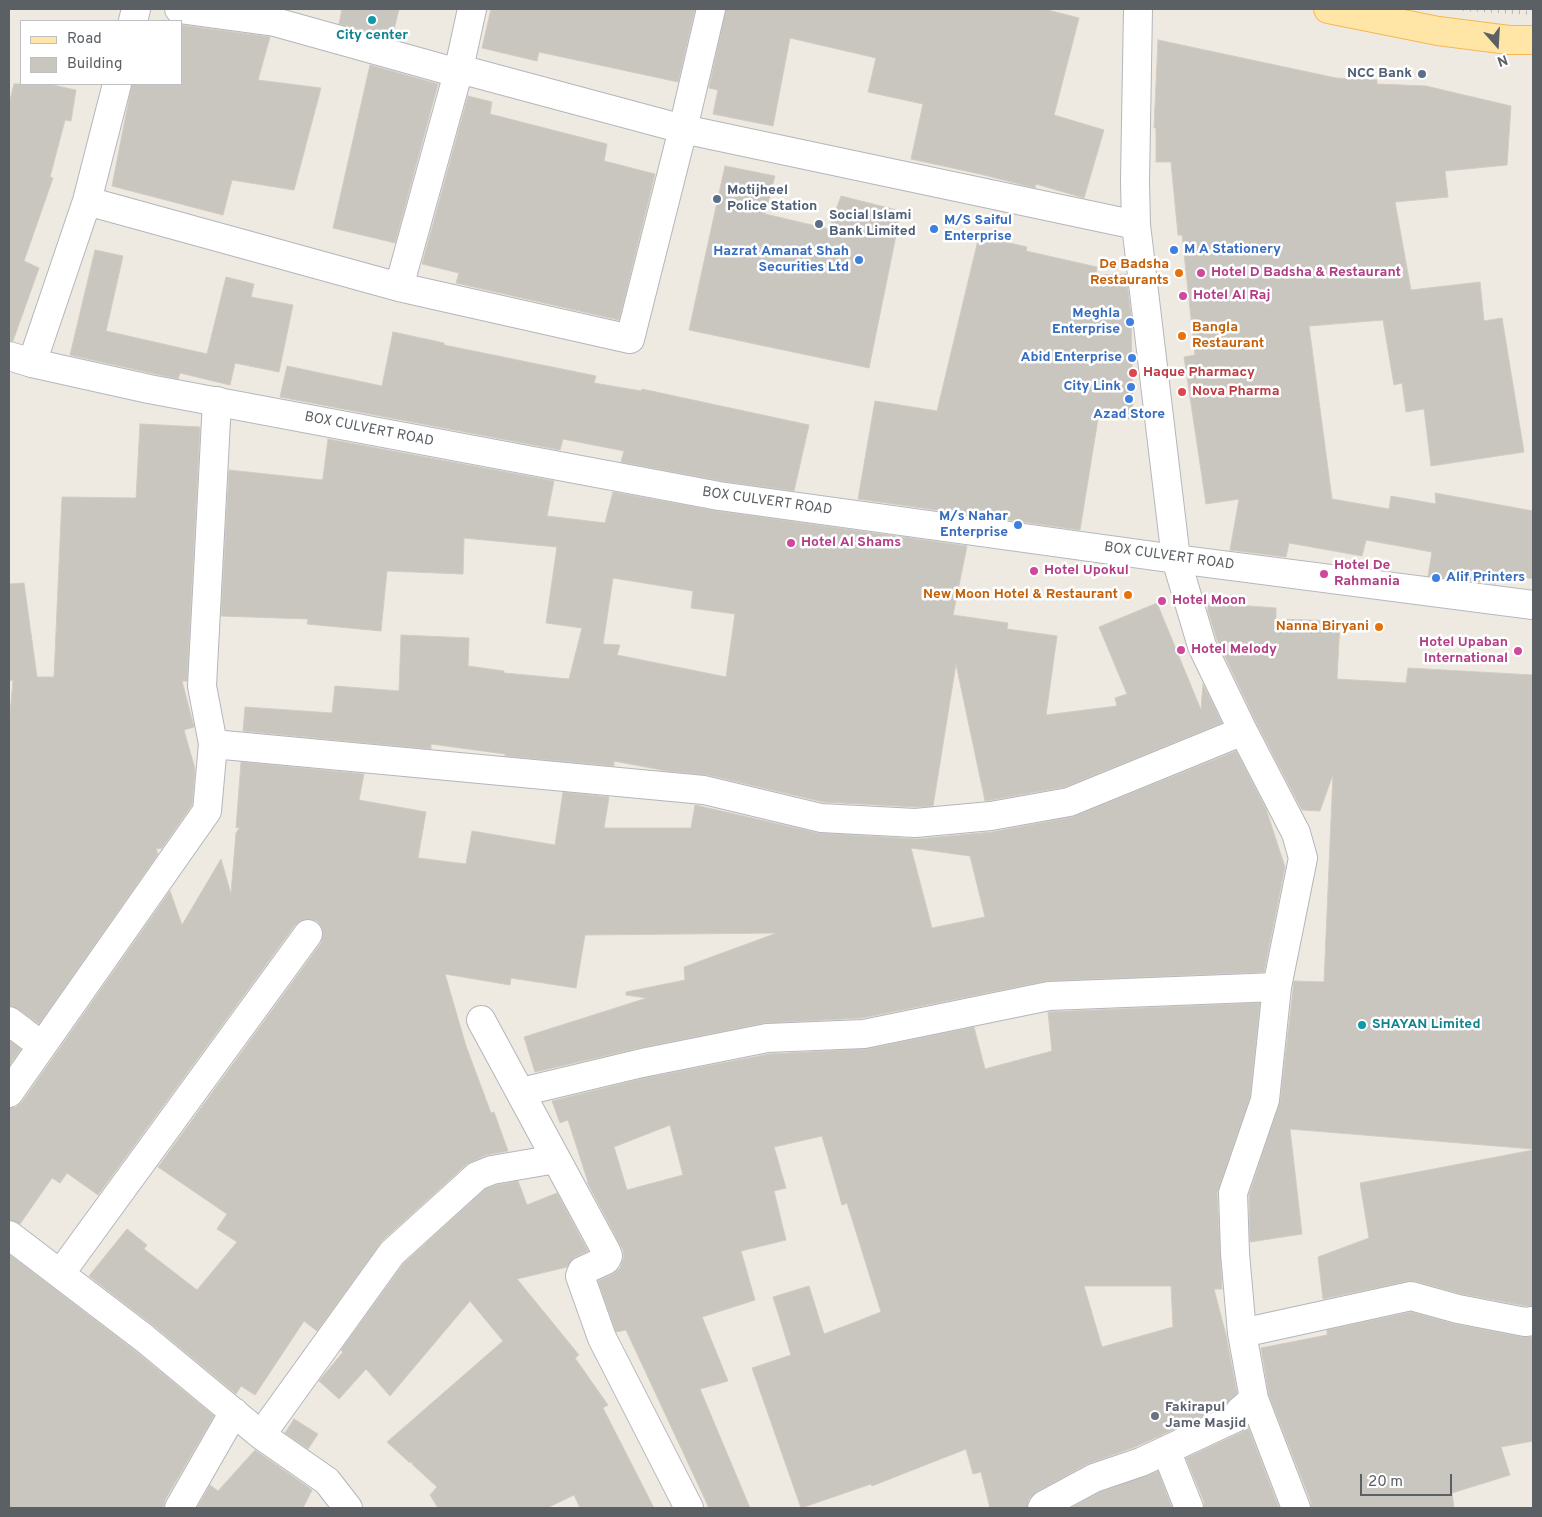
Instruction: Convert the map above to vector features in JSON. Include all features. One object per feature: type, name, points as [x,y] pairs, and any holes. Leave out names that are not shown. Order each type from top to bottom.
[{"type":"main road","points":[[1328,9],[1438,31],[1509,40],[1533,40]]},
{"type":"street","points":[[179,9],[275,22],[458,73],[467,71],[683,129],[1136,224]]},
{"type":"street","points":[[398,287],[458,73],[472,9]]},
{"type":"street","points":[[87,201],[398,287],[630,339],[711,9]]},
{"type":"street","points":[[1138,9],[1136,224],[1176,559],[1202,646],[1296,833],[1303,858],[1277,987],[1265,1100],[1233,1193],[1235,1253],[1242,1333],[1254,1399],[1296,1508]]},
{"type":"street","points":[[20,360],[87,201],[117,85]]},
{"type":"street","name":"BOX CULVERT ROAD","points":[[20,360],[149,389],[718,496],[1176,559],[1533,605]]},
{"type":"street","points":[[9,1093],[207,811],[213,744],[202,686],[218,401]]},
{"type":"street","points":[[213,744],[704,790],[821,818],[915,823],[991,816],[1070,802],[1244,731]]},
{"type":"street","points":[[60,1274],[308,934]]},
{"type":"street","points":[[521,1092],[642,1063],[768,1038],[864,1034],[1049,996],[1277,987]]},
{"type":"street","points":[[481,1020],[608,1256],[606,1260],[582,1271],[580,1276],[602,1338],[689,1508]]},
{"type":"street","points":[[9,1021],[42,1046]]},
{"type":"street","points":[[261,1435],[392,1253],[477,1176],[492,1170],[556,1160]]},
{"type":"street","points":[[9,1235],[144,1338],[261,1435],[326,1481],[348,1508]]},
{"type":"street","points":[[1242,1333],[1411,1296],[1458,1309],[1525,1322],[1533,1321]]},
{"type":"street","points":[[1042,1508],[1044,1505],[1094,1478],[1141,1462],[1235,1418],[1254,1399]]},
{"type":"street","points":[[179,1508],[234,1412]]},
{"type":"street","points":[[1166,1450],[1189,1508]]},
{"type":"building","name":"City center","points":[[342,9],[399,9],[392,38],[339,24]]},
{"type":"building","points":[[491,9],[695,9],[678,82],[539,52],[537,61],[482,48]]},
{"type":"building","points":[[726,9],[1044,9],[1079,18],[1054,115],[1104,130],[1084,198],[1036,184],[1035,188],[911,159],[923,104],[868,92],[876,58],[790,38],[773,126],[713,114],[718,90],[709,88]]},
{"type":"building","points":[[182,25],[270,37],[258,80],[321,88],[294,190],[232,180],[223,215],[112,186],[132,85],[182,85]]},
{"type":"building","points":[[1158,40],[1336,78],[1377,80],[1377,84],[1426,86],[1511,106],[1507,165],[1445,171],[1448,197],[1395,202],[1411,290],[1480,282],[1484,321],[1502,318],[1524,452],[1431,466],[1424,409],[1406,412],[1402,383],[1394,385],[1383,320],[1309,326],[1332,499],[1389,509],[1391,496],[1436,504],[1435,493],[1533,511],[1533,579],[1498,572],[1496,584],[1428,576],[1432,552],[1366,540],[1362,556],[1289,543],[1286,557],[1230,550],[1239,499],[1206,504],[1184,357],[1195,355],[1182,235],[1178,235],[1171,162],[1156,162],[1156,128],[1154,128]]},
{"type":"building","points":[[370,65],[438,84],[395,243],[333,228]]},
{"type":"building","points":[[14,84],[53,85],[76,90],[71,121],[65,120],[50,177],[53,178],[24,261],[39,268],[13,341],[9,341],[9,104]]},
{"type":"building","points":[[468,96],[492,102],[490,114],[607,144],[604,161],[655,174],[619,320],[456,283],[459,273],[422,264]]},
{"type":"building","points":[[725,166],[775,176],[765,214],[829,229],[841,196],[901,211],[869,368],[689,330]]},
{"type":"building","points":[[979,236],[1027,247],[1026,251],[1097,267],[1096,275],[1126,274],[1131,315],[1133,419],[1098,419],[1080,530],[858,499],[875,401],[937,411]]},
{"type":"building","points":[[95,250],[123,256],[106,331],[207,354],[226,277],[254,284],[251,297],[293,305],[279,372],[235,363],[230,385],[180,373],[178,379],[70,355]]},
{"type":"building","points":[[393,332],[444,343],[444,345],[596,376],[594,383],[641,391],[642,389],[809,425],[794,491],[722,481],[621,462],[624,451],[563,439],[560,450],[280,397],[287,366],[382,386]]},
{"type":"building","points":[[140,424],[200,427],[187,681],[182,681],[194,727],[184,730],[195,769],[192,805],[162,848],[156,849],[158,854],[39,1024],[18,1009],[9,1006],[9,726],[13,680],[9,681],[9,584],[24,583],[37,677],[54,677],[62,497],[136,498]]},
{"type":"building","points":[[328,439],[554,481],[547,516],[605,523],[613,492],[717,511],[967,546],[953,615],[1008,623],[1007,629],[1057,636],[1046,715],[1117,706],[1115,698],[1127,694],[1099,627],[1157,603],[1201,710],[1203,684],[1222,723],[1065,787],[985,801],[956,664],[933,806],[915,807],[823,802],[708,775],[667,771],[614,761],[614,766],[505,756],[505,754],[431,744],[431,749],[243,731],[245,707],[332,713],[335,686],[399,691],[401,635],[469,638],[468,666],[504,671],[504,673],[569,679],[582,628],[546,623],[557,547],[464,538],[463,574],[387,571],[381,631],[307,624],[308,619],[221,616],[229,470],[322,480]],"holes":[[[613,578],[693,591],[691,608],[735,614],[726,677],[617,655],[620,645],[603,644]]]},
{"type":"building","points":[[1208,603],[1276,608],[1276,619],[1340,621],[1337,679],[1406,683],[1408,668],[1533,675],[1533,1149],[1290,1129],[1302,1234],[1250,1242],[1249,1195],[1280,1102],[1294,981],[1324,982],[1333,774],[1320,811],[1302,810],[1257,724],[1217,640],[1208,611]]},
{"type":"building","points":[[1236,751],[1266,809],[1285,867],[1264,972],[1046,981],[862,1018],[764,1023],[639,1048],[535,1072],[524,1037],[647,998],[626,995],[626,992],[685,980],[684,967],[777,933],[585,935],[576,988],[511,978],[510,985],[445,974],[466,1046],[491,1113],[494,1112],[508,1151],[486,1155],[467,1164],[382,1241],[317,1331],[304,1321],[255,1395],[241,1386],[236,1394],[154,1326],[89,1276],[127,1229],[147,1245],[144,1249],[197,1290],[237,1242],[217,1229],[227,1214],[158,1167],[321,943],[323,936],[322,928],[317,921],[310,919],[302,920],[295,925],[98,1195],[67,1173],[60,1183],[52,1178],[20,1224],[9,1220],[9,1108],[16,1107],[22,1102],[170,891],[182,925],[221,859],[231,894],[236,833],[240,827],[236,828],[241,762],[364,774],[359,800],[426,812],[418,858],[466,864],[472,831],[555,845],[563,792],[609,797],[604,828],[691,828],[695,805],[818,833],[916,839],[992,832],[1072,817]],"holes":[[[911,848],[970,856],[985,917],[932,928]]]},
{"type":"building","points":[[1260,1003],[1250,1097],[1217,1193],[1222,1289],[1214,1289],[1226,1335],[1237,1393],[1225,1406],[1135,1447],[1087,1464],[1036,1492],[1029,1499],[1027,1508],[990,1508],[981,1472],[973,1474],[966,1449],[872,1486],[871,1484],[801,1508],[752,1368],[791,1355],[773,1297],[809,1286],[824,1334],[881,1312],[847,1203],[842,1205],[822,1136],[774,1147],[786,1188],[774,1191],[786,1240],[741,1251],[755,1300],[702,1317],[728,1381],[700,1389],[750,1508],[709,1508],[626,1330],[616,1332],[598,1281],[613,1274],[620,1268],[624,1257],[623,1250],[587,1182],[568,1120],[560,1123],[552,1101],[645,1078],[769,1054],[867,1049],[974,1027],[985,1069],[1052,1051],[1048,1012]],"holes":[[[670,1125],[683,1175],[627,1190],[614,1147]],[[1084,1286],[1171,1286],[1173,1327],[1102,1347]]]},
{"type":"building","points":[[9,1040],[21,1049],[9,1066]]},
{"type":"building","points":[[1533,1150],[1533,1306],[1462,1294],[1415,1281],[1323,1299],[1318,1257],[1369,1238],[1360,1183]]},
{"type":"building","points":[[518,1181],[527,1205],[557,1193],[588,1251],[575,1257],[567,1267],[517,1279],[579,1355],[575,1358],[608,1405],[603,1408],[654,1508],[580,1508],[574,1495],[547,1508],[438,1508],[430,1495],[437,1487],[411,1461],[410,1463],[387,1442],[503,1341],[470,1301],[390,1396],[366,1369],[339,1399],[319,1381],[343,1352],[341,1350],[404,1263],[485,1189]]},
{"type":"building","points":[[9,1254],[134,1350],[214,1416],[165,1500],[163,1508],[9,1508]]},
{"type":"building","points":[[1411,1312],[1455,1324],[1522,1337],[1533,1337],[1533,1441],[1501,1447],[1510,1475],[1452,1493],[1454,1508],[1311,1508],[1311,1502],[1269,1395],[1261,1348],[1327,1335],[1327,1330]]},
{"type":"building","points":[[294,1419],[318,1434],[308,1449],[285,1433]]},
{"type":"building","points":[[1248,1427],[1279,1508],[1204,1508],[1204,1502],[1186,1458],[1242,1432]]},
{"type":"building","points":[[255,1450],[312,1490],[303,1508],[197,1508],[210,1485],[218,1491]]},
{"type":"building","points":[[1158,1471],[1172,1508],[1071,1508],[1100,1492]]},
{"type":"railway","points":[[1463,9],[1533,13]]},
{"type":"place","name":"City center","points":[[372,20]]},
{"type":"place","name":"NCC Bank","points":[[1422,74]]},
{"type":"place","name":"Motijheel Police Station","points":[[717,199]]},
{"type":"place","name":"Social Islami Bank Limited","points":[[819,224]]},
{"type":"place","name":"M/S Saiful Enterprise","points":[[934,229]]},
{"type":"place","name":"M A Stationery","points":[[1174,250]]},
{"type":"place","name":"Hazrat Amanat Shah Securities Ltd","points":[[859,260]]},
{"type":"place","name":"De Badsha Restaurants","points":[[1179,273]]},
{"type":"place","name":"Hotel D Badsha & Restaurant","points":[[1201,273]]},
{"type":"place","name":"Hotel Al Raj","points":[[1183,296]]},
{"type":"place","name":"Meghla Enterprise","points":[[1130,322]]},
{"type":"place","name":"Bangla Restaurant","points":[[1182,336]]},
{"type":"place","name":"Abid Enterprise","points":[[1132,358]]},
{"type":"place","name":"Haque Pharmacy","points":[[1133,373]]},
{"type":"place","name":"City Link","points":[[1131,387]]},
{"type":"place","name":"Nova Pharma","points":[[1182,392]]},
{"type":"place","name":"Azad Store","points":[[1129,399]]},
{"type":"place","name":"M/s Nahar Enterprise","points":[[1018,525]]},
{"type":"place","name":"Hotel Al Shams","points":[[791,543]]},
{"type":"place","name":"Hotel Upokul","points":[[1034,571]]},
{"type":"place","name":"Hotel De Rahmania","points":[[1324,574]]},
{"type":"place","name":"Alif Printers","points":[[1436,578]]},
{"type":"place","name":"New Moon Hotel & Restaurant","points":[[1128,595]]},
{"type":"place","name":"Hotel Moon","points":[[1162,601]]},
{"type":"place","name":"Nanna Biryani","points":[[1379,627]]},
{"type":"place","name":"Hotel Melody","points":[[1181,650]]},
{"type":"place","name":"Hotel Upaban International","points":[[1518,651]]},
{"type":"place","name":"SHAYAN Limited","points":[[1362,1025]]},
{"type":"place","name":"Fakirapul Jame Masjid","points":[[1155,1416]]}]
